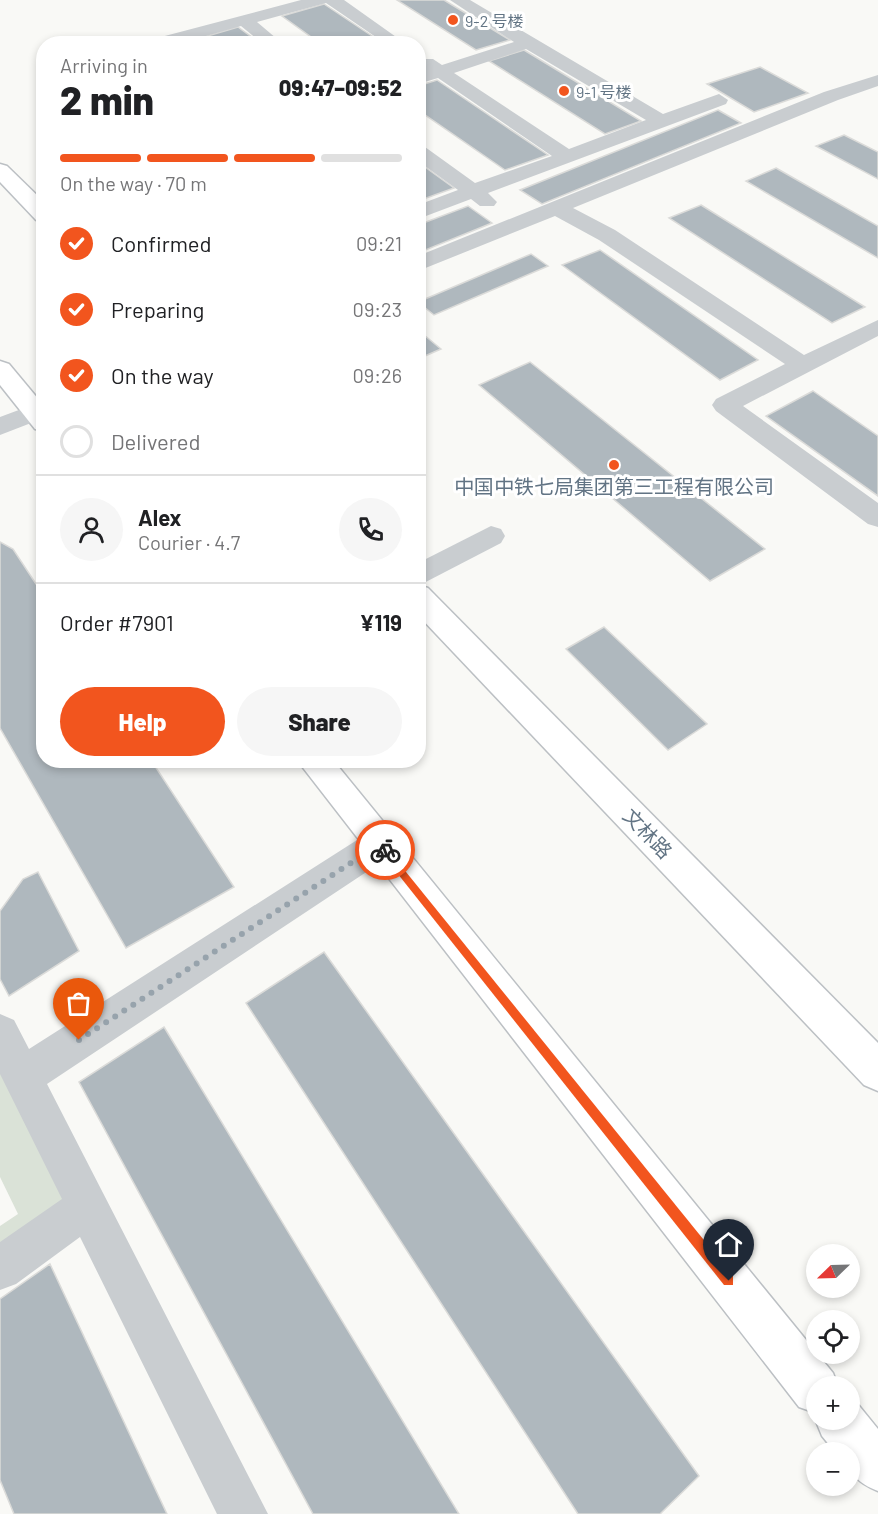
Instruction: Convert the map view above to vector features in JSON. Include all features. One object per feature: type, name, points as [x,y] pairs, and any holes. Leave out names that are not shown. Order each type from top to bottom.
[{"type":"main road","points":[[0,170],[36,203]]},
{"type":"main road","points":[[0,369],[36,414]]},
{"type":"main road","name":"文林路","points":[[426,604],[878,1071]]},
{"type":"main road","points":[[319,768],[806,1377]]},
{"type":"main road","points":[[848,1430],[878,1467]]},
{"type":"street","points":[[185,36],[320,0]]},
{"type":"street","points":[[333,0],[386,36]]},
{"type":"street","points":[[458,0],[661,121]]},
{"type":"street","points":[[243,20],[264,36]]},
{"type":"street","points":[[426,76],[528,43]]},
{"type":"street","points":[[426,62],[567,157]]},
{"type":"street","points":[[426,261],[831,96],[878,80]]},
{"type":"street","points":[[426,210],[719,100]]},
{"type":"street","points":[[426,157],[518,224]]},
{"type":"street","points":[[556,208],[607,235],[802,365]]},
{"type":"street","points":[[878,327],[725,405],[878,517]]},
{"type":"street","points":[[0,427],[36,419]]},
{"type":"street","points":[[426,572],[491,536]]},
{"type":"street","points":[[22,1077],[380,844]]},
{"type":"street","points":[[0,1033],[243,1514]]},
{"type":"street","points":[[0,1268],[87,1207]]},
{"type":"shaded area","points":[[0,1069],[67,1207],[0,1253],[0,1226],[18,1214],[0,1177]]},
{"type":"building","name":"9-2 号楼","points":[[397,0],[444,0],[510,40],[476,50]]},
{"type":"building","points":[[324,4],[372,36],[310,36],[282,16]]},
{"type":"building","points":[[238,27],[250,36],[208,36]]},
{"type":"building","name":"9-1 号楼","points":[[524,50],[641,121],[605,134],[489,61]]},
{"type":"building","points":[[760,67],[808,93],[754,112],[707,84]]},
{"type":"building","points":[[437,80],[548,155],[505,170],[426,116],[426,83]]},
{"type":"building","points":[[718,110],[741,123],[542,204],[520,190]]},
{"type":"building","points":[[844,135],[878,152],[878,179],[816,146]]},
{"type":"building","points":[[426,168],[454,188],[426,198]]},
{"type":"building","points":[[776,168],[878,226],[878,258],[746,181]]},
{"type":"building","points":[[701,205],[865,307],[832,323],[669,218]]},
{"type":"building","points":[[468,206],[492,223],[426,250],[426,222]]},
{"type":"building","points":[[600,250],[758,360],[720,380],[562,265]]},
{"type":"building","points":[[531,254],[548,266],[434,315],[426,308],[426,299]]},
{"type":"building","points":[[426,337],[441,349],[426,356]]},
{"type":"building","points":[[530,362],[765,549],[710,581],[479,385]]},
{"type":"building","points":[[813,391],[878,436],[878,496],[766,416]]},
{"type":"building","points":[[0,542],[13,549],[36,584],[36,768],[156,768],[234,887],[126,948],[0,728]]},
{"type":"building","points":[[604,627],[707,724],[668,750],[566,649]]},
{"type":"building","points":[[38,872],[79,951],[9,996],[0,979],[0,911],[23,879]]},
{"type":"building","points":[[324,952],[699,1476],[660,1514],[578,1514],[246,1003]]},
{"type":"building","points":[[164,1027],[459,1514],[313,1514],[79,1082]]},
{"type":"building","points":[[50,1264],[167,1514],[14,1514],[0,1480],[0,1299]]},
{"type":"way so far","points":[[79,1040],[380,844],[385,850]]},
{"type":"place","name":"9-2 号楼","points":[[453,20]]},
{"type":"place","name":"9-1 号楼","points":[[564,91]]},
{"type":"place","name":"中国中铁七局集团第三工程有限公司","points":[[614,465]]},
{"type":"route","points":[[385,850],[729,1281]]}]
